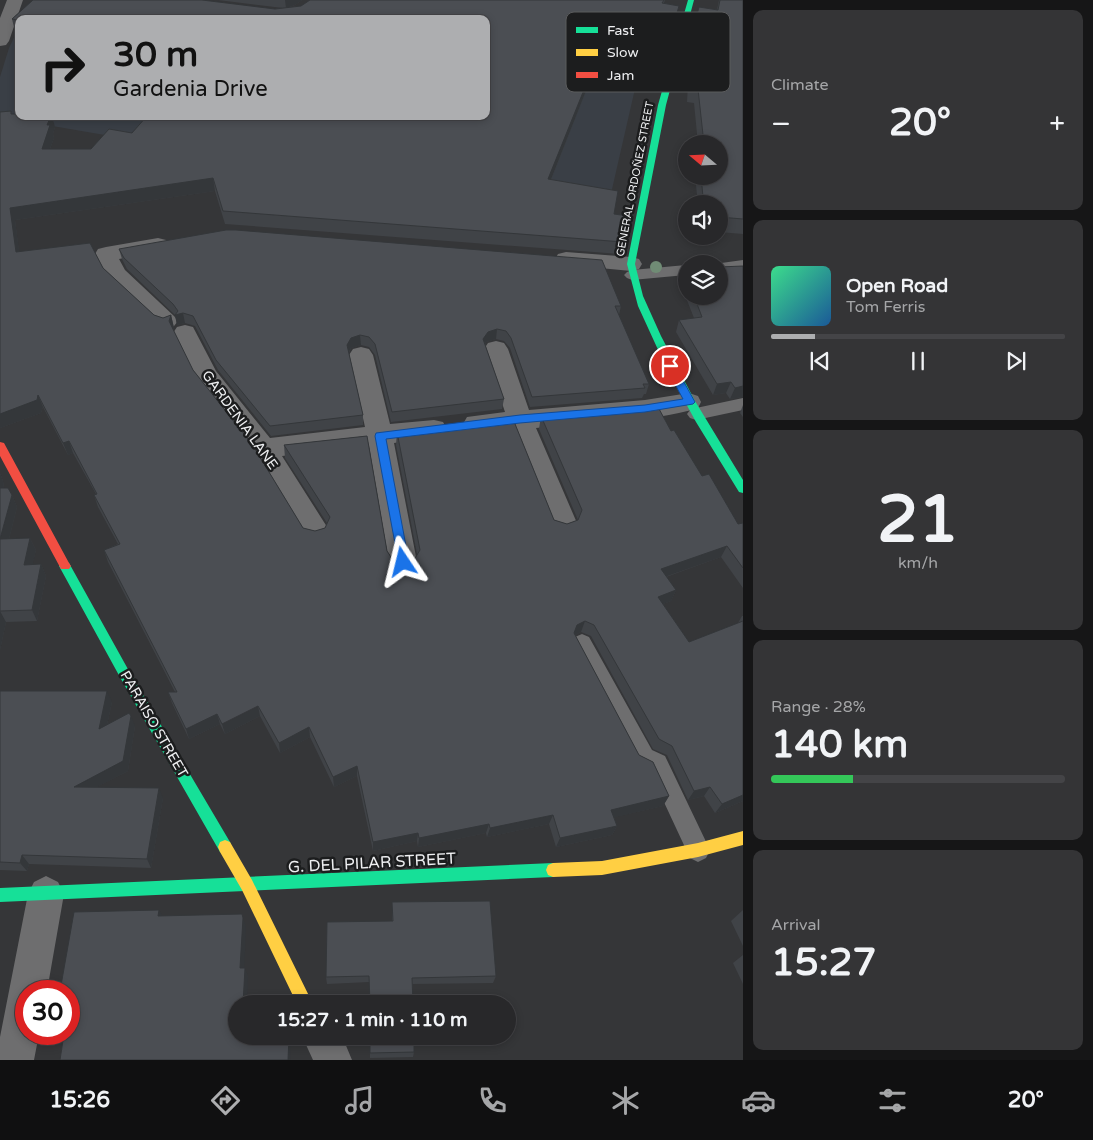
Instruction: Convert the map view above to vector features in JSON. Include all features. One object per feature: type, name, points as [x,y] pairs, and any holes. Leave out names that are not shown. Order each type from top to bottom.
[{"type":"street","points":[[0,42],[15,0]]},
{"type":"street","name":"GENERAL ORDOÑEZ STREET","points":[[665,92],[631,269],[646,316],[693,408],[743,489]]},
{"type":"street","name":"GARDENIA LANE","points":[[181,240],[106,254],[116,274],[175,327],[206,375],[264,448],[315,530]]},
{"type":"street","points":[[542,257],[631,269]]},
{"type":"street","points":[[496,349],[520,419],[563,522]]},
{"type":"street","points":[[361,355],[380,436],[403,562]]},
{"type":"street","points":[[264,448],[520,419],[645,409],[693,408]]},
{"type":"street","name":"PARAISO STREET","points":[[0,446],[125,675],[247,885],[301,995]]},
{"type":"street","name":"G. DEL PILAR STREET","points":[[0,895],[602,868],[698,850],[743,838]]},
{"type":"street","points":[[30,980],[46,894]]},
{"type":"street","points":[[15,1060],[18,1045]]},
{"type":"street","points":[[326,1045],[333,1060]]},
{"type":"lane","points":[[728,267],[743,265]]},
{"type":"lane","points":[[631,269],[678,271]]},
{"type":"lane","points":[[693,408],[743,404]]},
{"type":"lane","points":[[582,643],[644,757],[657,763],[698,850]]},
{"type":"shaded area","points":[[588,0],[662,12],[566,12],[566,92],[634,92],[610,198],[221,155],[17,120],[490,120],[490,18]]},
{"type":"shaded area","points":[[15,35],[15,120],[0,117],[0,77]]},
{"type":"building","points":[[33,0],[202,0],[275,9],[301,6],[310,0],[664,0],[662,3],[679,6],[677,12],[566,12],[566,92],[583,92],[548,179],[618,191],[614,214],[628,216],[623,242],[223,211],[213,178],[10,208],[16,252],[90,243],[103,268],[154,315],[163,318],[171,315],[169,321],[193,370],[252,444],[303,528],[315,531],[325,528],[330,517],[284,445],[367,436],[387,551],[393,560],[403,564],[414,560],[420,550],[397,432],[513,419],[554,520],[567,524],[578,520],[582,510],[541,416],[658,407],[671,431],[674,430],[702,476],[709,474],[738,524],[743,523],[743,568],[727,546],[661,569],[676,590],[658,597],[689,642],[743,621],[743,795],[722,804],[710,787],[694,791],[672,746],[659,739],[594,625],[585,621],[577,625],[574,633],[639,755],[653,762],[669,796],[611,810],[617,826],[560,838],[553,815],[490,828],[489,824],[419,838],[418,833],[373,842],[357,766],[333,777],[309,727],[279,743],[258,706],[222,724],[217,714],[186,729],[168,692],[177,692],[104,550],[120,544],[94,495],[97,494],[69,441],[63,443],[38,395],[37,400],[0,414],[0,112],[11,111],[11,114],[15,114],[15,120],[49,120],[47,125],[50,125],[42,149],[91,149],[109,129],[132,133],[143,120],[490,120],[490,15],[16,15]]},
{"type":"building","points":[[720,0],[743,0],[743,219],[728,218],[728,195],[703,195],[702,185],[728,185],[728,135],[703,135],[698,92],[730,92],[730,12],[698,12],[699,7],[718,10]]},
{"type":"building","points":[[226,230],[602,260],[621,306],[615,306],[649,384],[643,384],[645,388],[532,397],[511,338],[506,331],[497,329],[488,332],[483,339],[504,399],[392,412],[375,344],[369,337],[360,335],[351,338],[347,345],[363,415],[270,426],[216,360],[193,316],[183,313],[175,315],[178,311],[173,304],[124,258],[119,249]]},
{"type":"building","points":[[743,266],[743,386],[735,388],[731,382],[717,384],[679,320],[702,317],[697,305],[728,305],[728,267]]},
{"type":"building","points":[[0,488],[8,488],[12,495],[0,539]]},
{"type":"building","points":[[30,538],[24,565],[41,564],[32,610],[0,611],[0,539]]},
{"type":"building","points":[[0,691],[107,691],[99,729],[129,713],[131,716],[123,761],[74,787],[159,788],[147,859],[22,855],[20,863],[0,862]]},
{"type":"building","points":[[490,901],[496,976],[412,978],[413,995],[370,995],[369,976],[326,977],[327,922],[393,921],[392,902]]},
{"type":"building","points":[[159,910],[158,916],[242,914],[240,968],[245,968],[244,995],[228,995],[228,1045],[289,1045],[288,1060],[60,1060],[62,1045],[80,1045],[80,980],[62,980],[74,912]]},
{"type":"building","points":[[370,1045],[414,1045],[414,1052],[370,1053]]},
{"type":"traffic: fast","points":[[688,12],[691,0]]},
{"type":"traffic: fast","points":[[666,92],[631,264],[633,275],[651,326],[670,365],[700,419],[743,489]]},
{"type":"traffic: fast","points":[[65,566],[125,675],[225,847]]},
{"type":"traffic: fast","points":[[0,895],[553,870]]},
{"type":"traffic: slow","points":[[553,870],[602,868],[698,850],[743,838]]},
{"type":"traffic: slow","points":[[225,847],[247,885],[301,995]]},
{"type":"traffic: jam","points":[[0,446],[65,566]]},
{"type":"route","points":[[403,562],[380,436],[520,419],[645,409],[689,402],[670,366]]}]
